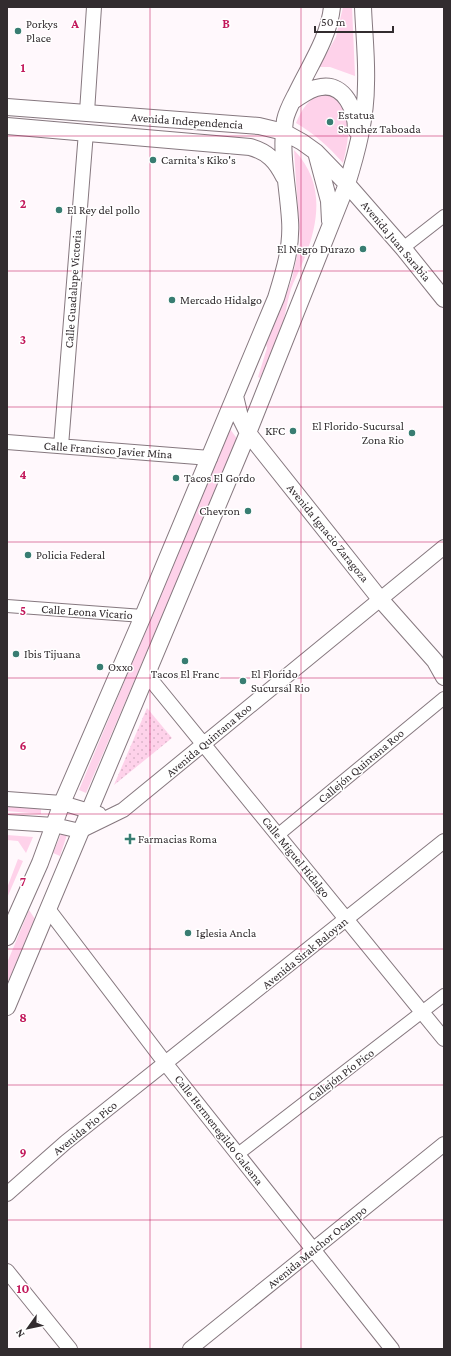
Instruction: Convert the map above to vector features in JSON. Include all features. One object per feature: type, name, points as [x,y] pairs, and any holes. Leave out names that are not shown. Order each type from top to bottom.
[{"type":"main road","points":[[7,937],[40,863],[62,803],[144,616],[276,298],[287,262],[290,221],[286,179],[284,132],[285,118],[323,38],[330,20],[332,7]]},
{"type":"main road","points":[[7,1007],[88,810],[147,675],[248,433],[330,222],[347,184],[357,152],[366,84],[363,7]]},
{"type":"main road","points":[[293,101],[305,93],[322,86],[337,90],[345,96],[352,107],[356,120],[357,152]]},
{"type":"main road","name":"Avenida Independencia","points":[[7,106],[259,126],[284,132],[302,142],[316,152],[347,184]]},
{"type":"main road","name":"Avenida Independencia","points":[[7,126],[250,146],[262,150],[275,160],[286,179]]},
{"type":"main road","points":[[316,152],[329,201],[330,222]]},
{"type":"main road","name":"Avenida Juan Sarabia","points":[[347,184],[403,248],[444,299]]},
{"type":"main road","name":"Avenida Ignacio Zaragoza","points":[[235,396],[240,417],[248,433],[380,599],[439,665],[444,677]]},
{"type":"main road","points":[[40,863],[41,893],[48,909]]},
{"type":"street","points":[[87,112],[94,7]]},
{"type":"street","name":"Calle Guadalupe Victoria","points":[[61,446],[86,132]]},
{"type":"street","points":[[403,248],[444,216]]},
{"type":"street","name":"Calle Francisco Javier Mina","points":[[7,442],[210,458]]},
{"type":"street","name":"Avenida Quintana Roo","points":[[80,831],[123,810],[444,547]]},
{"type":"street","name":"Calle Leona Vicario","points":[[7,606],[144,616]]},
{"type":"street","name":"Calle Miguel Hidalgo","points":[[147,675],[203,745],[279,834],[444,1039]]},
{"type":"street","name":"Callejón Quintana Roo","points":[[279,834],[444,698]]},
{"type":"street","points":[[7,799],[62,803],[109,817]]},
{"type":"street","points":[[7,822],[54,825],[80,831]]},
{"type":"street","name":"Avenida Sirak Baloyan","points":[[166,1064],[444,841]]},
{"type":"street","name":"Calle Hermenegildo Galeana","points":[[48,909],[166,1064],[392,1349]]},
{"type":"street","name":"Callejón Pío Pico","points":[[238,1154],[444,995]]},
{"type":"street","name":"Avenida Pio Pico","points":[[7,1194],[66,1142],[166,1064]]},
{"type":"street","name":"Avenida Melchor Ocampo","points":[[190,1349],[444,1144]]},
{"type":"street","points":[[7,1271],[70,1349]]},
{"type":"shaded area","points":[[343,7],[352,7],[355,76],[330,67],[319,67],[336,37]]},
{"type":"shaded area","points":[[323,93],[334,97],[346,112],[348,132],[343,163],[321,141],[296,123],[309,101]]},
{"type":"shaded area","points":[[294,150],[304,163],[311,176],[315,190],[315,219],[308,249],[291,289],[281,330],[260,378],[258,377],[267,348],[266,344],[292,279],[300,242]]},
{"type":"shaded area","points":[[230,429],[238,440],[86,793],[79,790]]},
{"type":"shaded area","points":[[147,708],[172,738],[114,785]]},
{"type":"shaded area","points":[[7,805],[41,808],[41,814],[7,811]]},
{"type":"shaded area","points":[[64,833],[67,835],[60,856],[53,853],[61,834]]},
{"type":"shaded area","points":[[7,835],[33,837],[26,853],[18,841],[7,840]]},
{"type":"shaded area","points":[[18,859],[23,861],[7,898],[7,888]]},
{"type":"shaded area","points":[[29,910],[35,919],[7,984],[7,963]]},
{"type":"place","name":"Porkys Place","points":[[18,31]]},
{"type":"place","name":"Estatua Sanchez Taboada","points":[[330,122]]},
{"type":"place","name":"Carnita's Kiko's","points":[[153,160]]},
{"type":"place","name":"El Rey del pollo","points":[[59,210]]},
{"type":"place","name":"El Negro Durazo","points":[[363,249]]},
{"type":"place","name":"Mercado Hidalgo","points":[[172,300]]},
{"type":"place","name":"KFC","points":[[293,431]]},
{"type":"place","name":"El Florido-Sucursal Zona Rio","points":[[412,433]]},
{"type":"place","name":"Tacos El Gordo","points":[[176,478]]},
{"type":"place","name":"Chevron","points":[[248,511]]},
{"type":"place","name":"Policia Federal","points":[[28,555]]},
{"type":"place","name":"Ibis Tijuana","points":[[16,654]]},
{"type":"place","name":"Tacos El Franc","points":[[185,661]]},
{"type":"place","name":"Oxxo","points":[[100,667]]},
{"type":"place","name":"El Florido Sucursal Rio","points":[[243,681]]},
{"type":"place","name":"Farmacias Roma","points":[[130,839]]},
{"type":"place","name":"Iglesia Ancla","points":[[188,933]]}]
